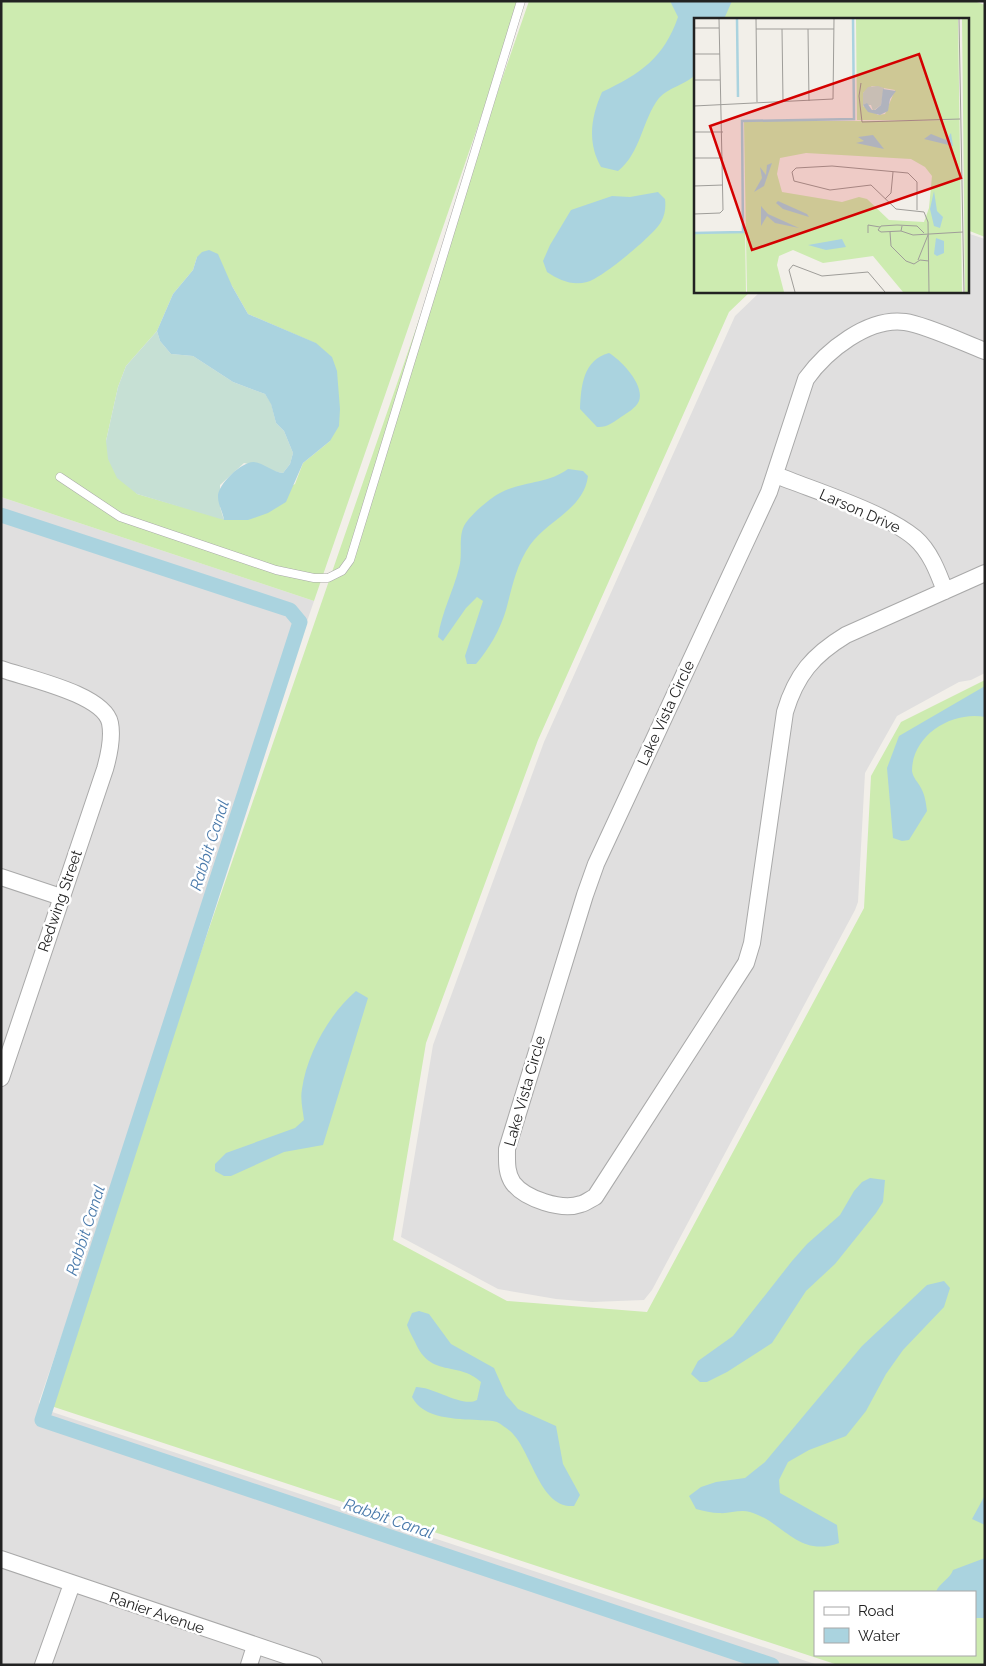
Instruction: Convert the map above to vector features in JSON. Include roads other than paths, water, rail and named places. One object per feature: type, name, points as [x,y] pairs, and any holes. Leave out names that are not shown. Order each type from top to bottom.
[{"type":"street","name":"Lake Vista Circle","points":[[985,351],[906,322],[890,322],[860,333],[817,364],[806,379],[776,475],[633,782],[584,895],[507,1149],[506,1167],[513,1183],[527,1194],[563,1205],[580,1205],[595,1197],[746,963],[752,943],[785,712],[790,695],[810,661],[824,648],[846,635],[985,573]]},
{"type":"street","name":"Larson Drive","points":[[776,475],[876,516],[908,533],[928,554],[945,590]]},
{"type":"street","name":"Redwing Street","points":[[1,669],[82,696],[100,708],[110,722],[110,753],[1,1078]]},
{"type":"street","points":[[1,877],[61,896]]},
{"type":"street","name":"Ranier Avenue","points":[[1,1559],[314,1665]]},
{"type":"street","points":[[43,1665],[72,1584]]},
{"type":"street","points":[[249,1665],[255,1646]]},
{"type":"lane","points":[[60,477],[120,517],[147,528],[276,570],[314,578],[328,578],[342,571],[350,560],[521,1]]},
{"type":"water","points":[[670,1],[732,1],[724,18],[694,18],[694,76],[667,91],[659,98],[653,107],[637,146],[626,164],[618,171],[601,167],[594,148],[592,130],[595,111],[602,92],[628,78],[649,63],[666,43],[678,17]]},
{"type":"water","points":[[658,192],[665,199],[665,211],[661,222],[638,246],[615,265],[594,279],[581,283],[566,282],[547,272],[543,261],[550,245],[571,210],[612,196],[630,197]]},
{"type":"water","points":[[209,250],[218,254],[232,286],[248,314],[316,343],[332,357],[337,371],[340,409],[339,426],[330,441],[303,463],[286,502],[268,513],[248,520],[224,520],[218,497],[226,480],[243,465],[254,462],[283,473],[290,464],[293,453],[284,431],[276,423],[271,404],[265,394],[233,382],[193,356],[171,354],[160,341],[157,331],[173,294],[193,270],[197,257],[202,252]]},
{"type":"water","points":[[609,353],[620,361],[631,374],[639,388],[640,395],[636,406],[631,410],[613,423],[604,427],[597,427],[580,409],[581,392],[585,375],[594,361],[600,356]]},
{"type":"water","points":[[568,469],[583,471],[588,476],[580,497],[573,506],[537,536],[530,545],[518,569],[504,617],[494,639],[476,664],[467,664],[465,656],[483,601],[477,597],[466,608],[443,641],[438,637],[459,568],[461,536],[464,526],[470,517],[500,493],[517,486],[552,477]]},
{"type":"water","points":[[985,686],[985,717],[972,716],[947,722],[936,728],[919,747],[914,758],[912,771],[923,793],[927,811],[909,840],[902,841],[893,838],[887,768],[899,736]]},
{"type":"water","points":[[356,991],[368,998],[323,1145],[284,1152],[231,1176],[224,1176],[215,1171],[215,1164],[226,1153],[295,1128],[304,1120],[301,1101],[302,1089],[314,1049],[328,1023],[346,1000]]},
{"type":"water","points":[[870,1178],[885,1180],[883,1202],[835,1264],[806,1291],[772,1343],[727,1372],[707,1382],[700,1382],[691,1374],[698,1361],[733,1336],[792,1261],[807,1244],[840,1215],[854,1191],[862,1182]]},
{"type":"water","points":[[944,1281],[950,1288],[944,1307],[903,1350],[886,1374],[866,1411],[846,1436],[809,1450],[788,1462],[779,1480],[780,1493],[837,1525],[839,1543],[813,1546],[792,1537],[762,1517],[750,1512],[716,1513],[696,1509],[689,1496],[701,1487],[716,1482],[745,1478],[765,1462],[862,1346],[927,1285]]},
{"type":"water","points":[[419,1311],[429,1314],[451,1344],[494,1368],[506,1395],[518,1409],[556,1426],[563,1464],[580,1495],[574,1506],[562,1504],[552,1498],[544,1489],[518,1440],[510,1431],[497,1422],[460,1419],[432,1414],[417,1404],[412,1397],[416,1387],[471,1402],[477,1400],[481,1382],[472,1375],[437,1365],[429,1361],[421,1353],[407,1325],[412,1313]]},
{"type":"water","points":[[985,1495],[985,1525],[972,1519]]},
{"type":"water","points":[[985,1558],[985,1618],[976,1618],[976,1591],[937,1591],[953,1570]]},
{"type":"waterway","name":"Rabbit Canal","points":[[1,515],[290,610],[300,622],[42,1420],[772,1665]]}]
